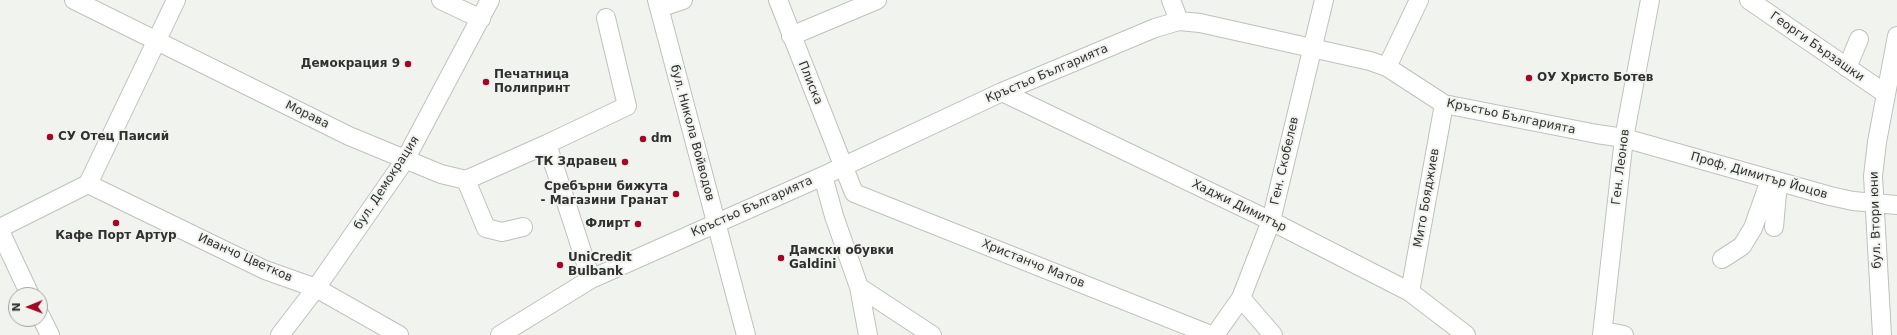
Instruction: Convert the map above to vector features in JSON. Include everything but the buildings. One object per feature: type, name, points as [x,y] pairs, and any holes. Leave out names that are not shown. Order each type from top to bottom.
[{"type":"street","name":"Морава","points":[[74,0],[349,136],[441,174],[466,180]]},
{"type":"street","points":[[0,228],[88,184],[176,0]]},
{"type":"street","points":[[441,0],[481,19]]},
{"type":"street","name":"бул. Демокрация","points":[[280,335],[316,288],[405,160],[490,0]]},
{"type":"street","points":[[658,4],[683,0]]},
{"type":"street","name":"Плиска","points":[[778,0],[843,166]]},
{"type":"street","points":[[791,36],[877,0]]},
{"type":"street","points":[[1171,0],[1179,21]]},
{"type":"street","name":"Ген. Скобелев","points":[[1215,335],[1241,298],[1271,221],[1311,48],[1324,0]]},
{"type":"street","points":[[1387,67],[1419,0]]},
{"type":"street","name":"Ген. Леонов","points":[[1602,333],[1624,138],[1650,0]]},
{"type":"street","name":"Георги Бързашки","points":[[1749,0],[1886,94]]},
{"type":"street","name":"бул. Никола Войводов","points":[[658,4],[746,335]]},
{"type":"street","points":[[523,227],[502,232],[486,228],[466,180],[627,106],[606,18]]},
{"type":"street","name":"Кръстьо Българията","points":[[500,335],[591,279],[715,222],[823,176],[1002,92],[1155,28],[1179,21],[1200,23],[1387,67],[1444,104],[1624,138]]},
{"type":"street","name":"бул. Втори юни","points":[[1882,335],[1873,204],[1874,160],[1897,36]]},
{"type":"street","points":[[1847,68],[1859,39]]},
{"type":"street","name":"Хаджи Димитър","points":[[1002,92],[1271,221],[1410,292],[1466,335]]},
{"type":"street","name":"Мито Бояджиев","points":[[1410,292],[1444,104]]},
{"type":"street","name":"Проф. Димитър Йоцов","points":[[1624,138],[1830,196],[1873,204],[1897,205]]},
{"type":"street","points":[[547,144],[591,279]]},
{"type":"street","points":[[843,166],[854,193]]},
{"type":"street","points":[[823,176],[834,216],[859,287],[868,335]]},
{"type":"street","name":"Христанчо Матов","points":[[823,176],[836,186],[1211,335]]},
{"type":"street","points":[[1774,181],[1774,227]]},
{"type":"street","points":[[1722,259],[1742,246],[1753,228],[1774,181]]},
{"type":"street","name":"Иванчо Цветков","points":[[88,184],[265,270],[316,288],[399,335]]},
{"type":"street","points":[[0,231],[26,287]]},
{"type":"street","points":[[859,287],[932,335]]},
{"type":"street","points":[[1241,298],[1273,335]]},
{"type":"street","points":[[1602,333],[1624,335]]},
{"type":"place","name":"Демокрация 9","points":[[408,64]]},
{"type":"place","name":"ОУ Христо Ботев","points":[[1529,78]]},
{"type":"place","name":"Печатница Полипринт","points":[[486,82]]},
{"type":"place","name":"СУ Отец Паисий","points":[[50,137]]},
{"type":"place","name":"dm","points":[[643,139]]},
{"type":"place","name":"ТК Здравец","points":[[625,162]]},
{"type":"place","name":"Сребърни бижута - Магазини Гранат","points":[[676,194]]},
{"type":"place","name":"Кафе Порт Артур","points":[[116,223]]},
{"type":"place","name":"Флирт","points":[[638,224]]},
{"type":"place","name":"Дамски обувки Galdini","points":[[781,258]]},
{"type":"place","name":"UniCredit Bulbank","points":[[560,265]]}]
